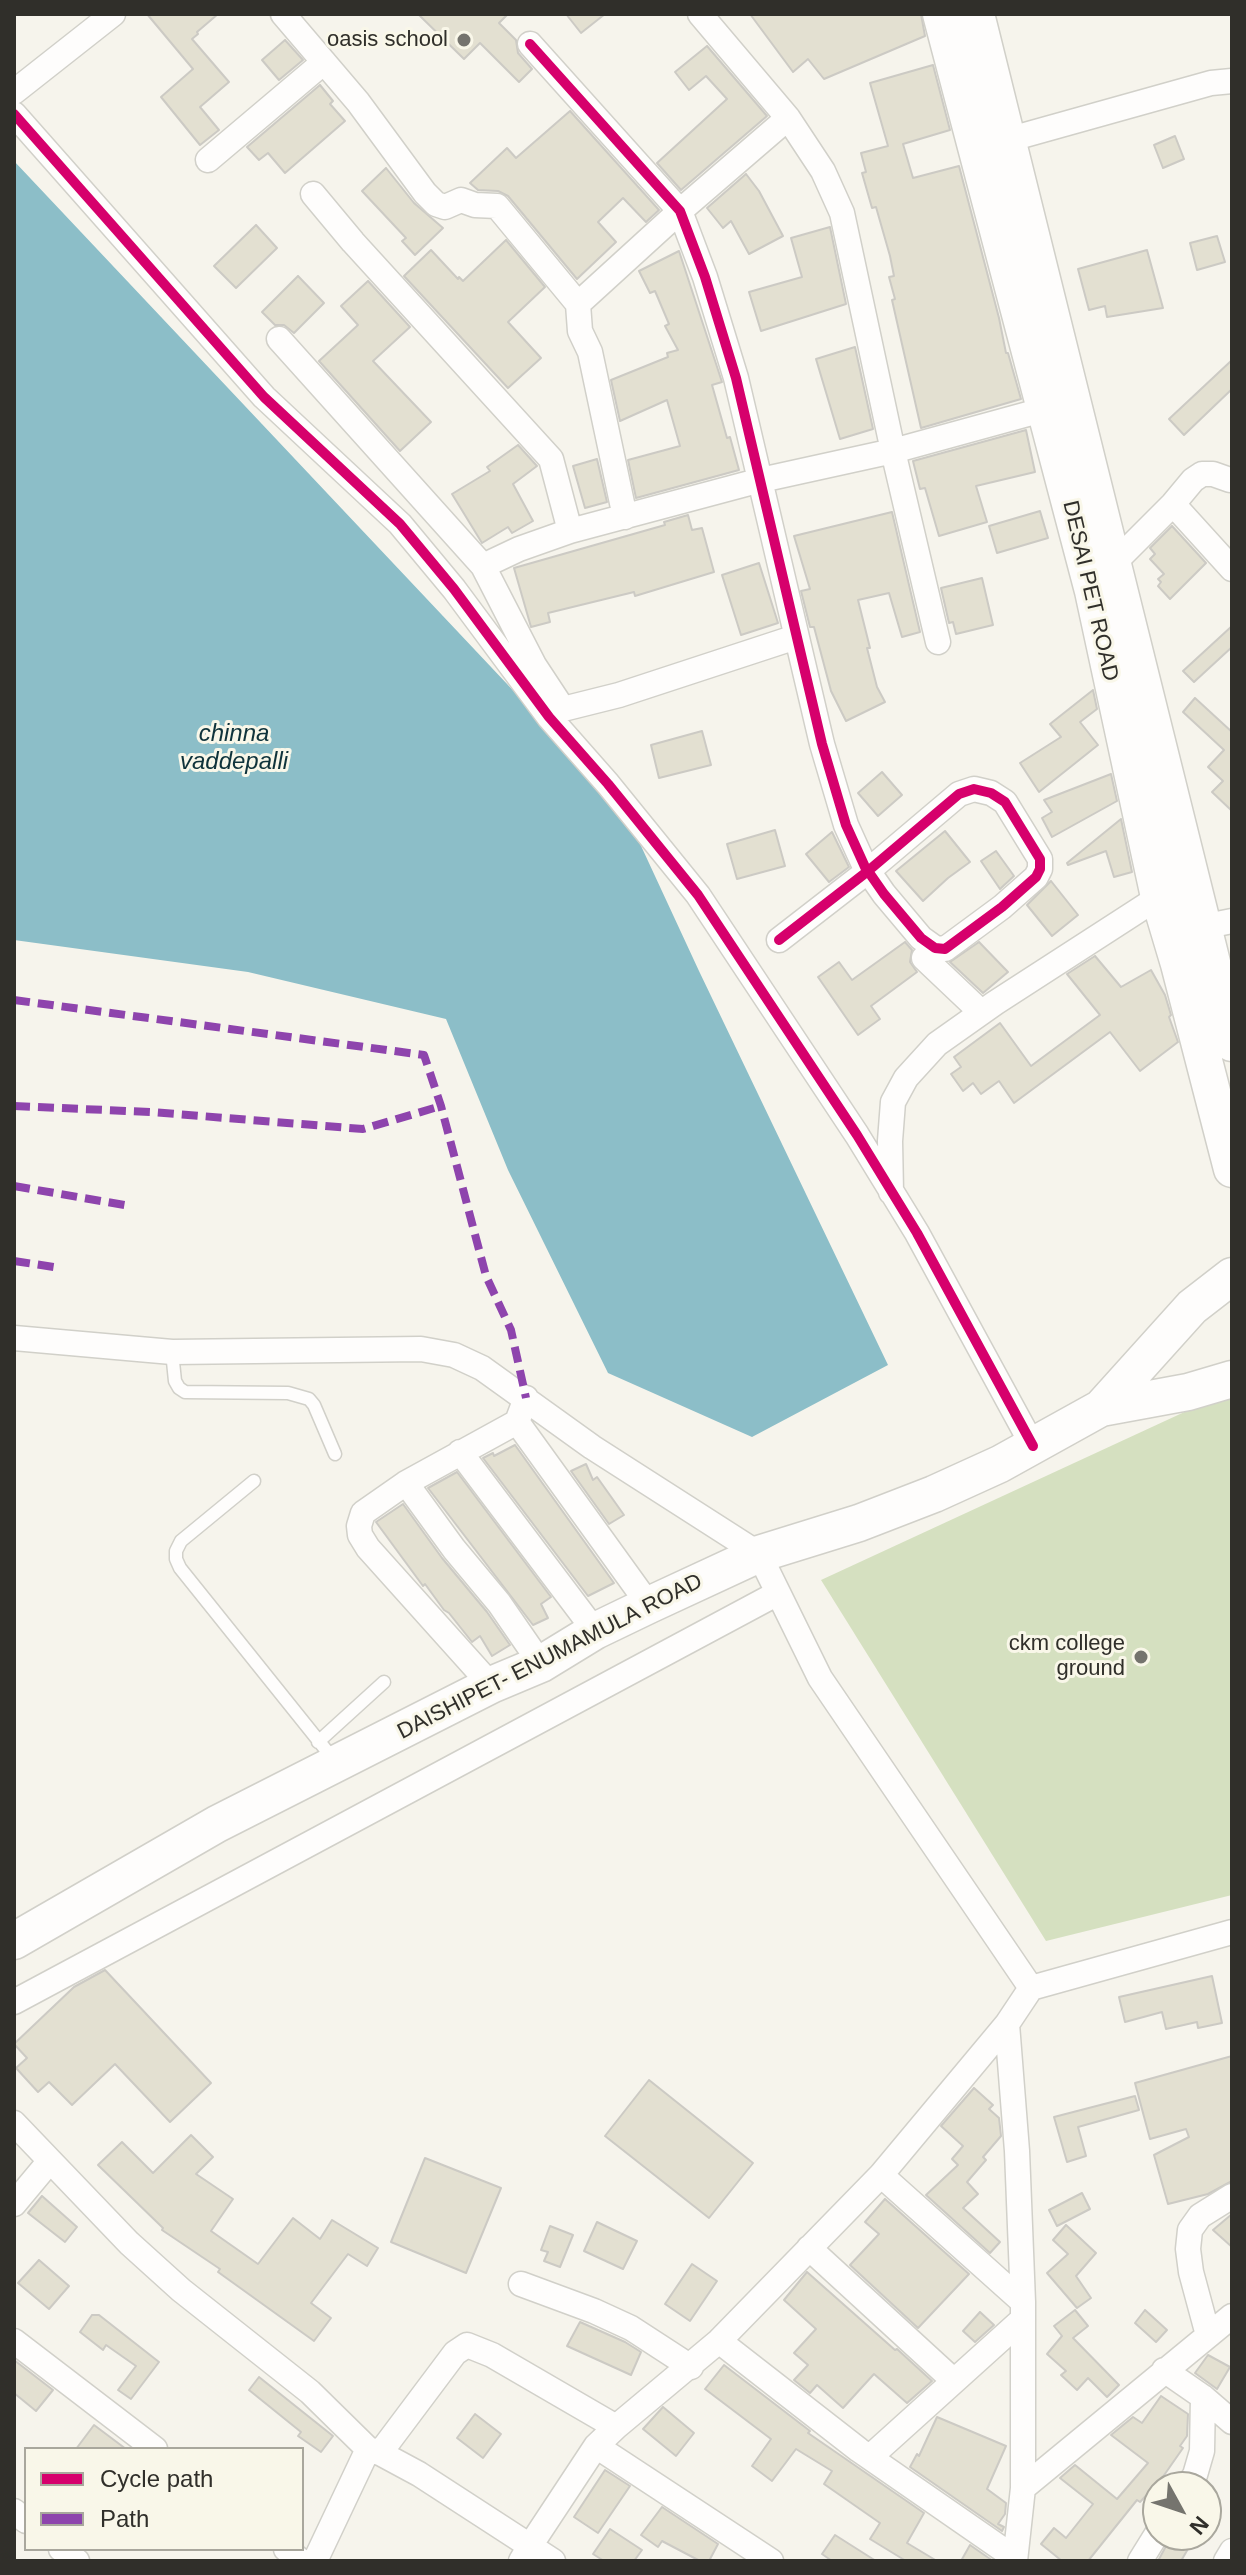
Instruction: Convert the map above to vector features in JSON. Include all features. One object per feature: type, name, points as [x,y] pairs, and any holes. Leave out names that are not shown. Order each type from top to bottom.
[{"type":"street","points":[[14,92],[113,14]]},
{"type":"street","points":[[283,14],[358,102],[436,204],[445,207],[461,200],[475,205],[497,206],[578,304],[580,331],[590,352],[625,517]]},
{"type":"street","points":[[700,14],[788,118],[823,171],[842,213],[938,642]]},
{"type":"street","name":"DESAI PET ROAD","points":[[941,14],[1093,591],[1159,897],[1232,1169]]},
{"type":"street","name":"DESAI PET ROAD","points":[[976,14],[1114,563],[1217,924],[1232,1043]]},
{"type":"street","points":[[530,44],[680,211],[710,292],[736,378],[822,744],[846,825],[868,871],[921,938],[935,948],[945,949],[1002,907],[1036,877],[1040,859],[1005,802],[991,793],[974,789],[959,794],[868,871],[779,940]]},
{"type":"street","points":[[208,160],[324,62]]},
{"type":"street","points":[[1007,140],[1211,83],[1232,81]]},
{"type":"street","points":[[14,114],[264,397],[400,524],[556,713],[698,895],[857,1135],[917,1233],[1033,1446]]},
{"type":"street","points":[[578,304],[788,118]]},
{"type":"street","points":[[313,194],[551,459],[570,531]]},
{"type":"street","points":[[279,339],[483,566],[556,713]]},
{"type":"street","points":[[483,566],[570,531],[761,480],[893,451],[1046,409]]},
{"type":"street","points":[[1114,563],[1193,480],[1202,474],[1230,480]]},
{"type":"street","points":[[1173,504],[1232,569]]},
{"type":"street","points":[[556,713],[796,637]]},
{"type":"street","points":[[892,1194],[890,1141],[893,1102],[906,1078],[937,1044],[981,1012],[1159,897]]},
{"type":"street","points":[[924,958],[981,1012]]},
{"type":"street","name":"DAISHIPET- ENUMAMULA ROAD","points":[[1101,1408],[1192,1307],[1232,1276]]},
{"type":"street","points":[[14,1338],[172,1352],[421,1349],[454,1355],[482,1368],[592,1447],[759,1554],[820,1678],[1031,1988]]},
{"type":"street","name":"DAISHIPET- ENUMAMULA ROAD","points":[[14,1941],[217,1824],[327,1753],[541,1664],[595,1631],[759,1554],[859,1523],[934,1494],[1000,1464],[1101,1408],[1177,1394],[1232,1379]]},
{"type":"street","points":[[491,1685],[368,1548],[360,1535],[359,1526],[363,1513],[406,1483],[517,1422],[526,1398]]},
{"type":"street","points":[[517,1422],[649,1605]]},
{"type":"street","points":[[460,1452],[595,1631]]},
{"type":"street","points":[[406,1483],[454,1549],[499,1603],[541,1664]]},
{"type":"street","points":[[14,2002],[778,1593]]},
{"type":"street","points":[[526,2553],[596,2446],[719,2341],[881,2175],[1007,2024],[1031,1988],[1232,1932]]},
{"type":"street","points":[[719,2341],[870,2457],[1015,2559],[1023,2488],[1023,2311],[1017,2151],[1007,2024]]},
{"type":"street","points":[[14,2123],[129,2243],[181,2290],[310,2392],[374,2451],[419,2474],[526,2553],[553,2561]]},
{"type":"street","points":[[14,2204],[49,2162]]},
{"type":"street","points":[[881,2175],[1023,2311]]},
{"type":"street","points":[[1208,2335],[1191,2272],[1188,2249],[1190,2230],[1200,2216],[1232,2196]]},
{"type":"street","points":[[809,2248],[954,2381]]},
{"type":"street","points":[[521,2284],[631,2328],[691,2367]]},
{"type":"street","points":[[870,2457],[954,2381],[1023,2311]]},
{"type":"street","points":[[1023,2488],[1232,2316]]},
{"type":"street","points":[[14,2341],[152,2447]]},
{"type":"street","points":[[315,2561],[374,2451],[455,2353],[467,2345],[492,2355],[616,2427]]},
{"type":"street","points":[[1164,2370],[1232,2422]]},
{"type":"street","points":[[1196,2471],[1202,2451],[1203,2397]]},
{"type":"street","points":[[596,2446],[771,2561]]},
{"type":"street","points":[[1226,2561],[1232,2551]]},
{"type":"lane","points":[[172,1352],[175,1381],[185,1392],[288,1393],[309,1399],[335,1454]]},
{"type":"lane","points":[[254,1481],[181,1541],[176,1551],[180,1568],[327,1753],[384,1682]]},
{"type":"green space","points":[[1232,1390],[1232,1895],[1046,1941],[821,1580]]},
{"type":"water","name":"chinna vaddepalli","points":[[14,161],[623,807],[888,1365],[752,1437],[608,1373],[508,1170],[446,1019],[248,972],[14,940]]},
{"type":"building","points":[[147,14],[218,14],[192,39],[229,82],[200,107],[219,130],[200,145],[161,97],[193,69]]},
{"type":"building","points":[[418,14],[508,14],[499,23],[516,40],[518,53],[532,69],[519,82],[480,43],[464,59]]},
{"type":"building","points":[[566,14],[605,14],[581,33]]},
{"type":"building","points":[[750,14],[921,14],[925,36],[824,79],[808,59],[793,72]]},
{"type":"building","points":[[285,40],[303,60],[279,80],[262,60]]},
{"type":"building","points":[[707,46],[767,116],[681,190],[657,163],[727,99],[706,76],[689,90],[675,72]]},
{"type":"building","points":[[933,65],[950,130],[903,144],[913,178],[959,166],[1006,353],[1021,399],[921,428],[892,300],[895,299],[889,277],[894,276],[890,256],[862,173],[866,172],[861,153],[888,146],[870,83]]},
{"type":"building","points":[[320,85],[333,101],[330,104],[345,121],[285,173],[268,153],[259,160],[247,147]]},
{"type":"building","points":[[570,111],[659,210],[646,222],[623,198],[598,222],[616,242],[577,279],[508,196],[498,191],[478,190],[470,183],[507,148],[516,158]]},
{"type":"building","points":[[1175,136],[1184,159],[1163,168],[1154,145]]},
{"type":"building","points":[[386,168],[414,203],[443,228],[415,255],[402,241],[406,238],[362,191]]},
{"type":"building","points":[[746,174],[759,191],[783,236],[749,254],[731,221],[723,228],[707,208]]},
{"type":"building","points":[[256,225],[277,248],[236,288],[214,266]]},
{"type":"building","points":[[830,227],[846,304],[761,331],[749,292],[802,277],[791,238]]},
{"type":"building","points":[[1217,236],[1225,262],[1197,270],[1190,243]]},
{"type":"building","points":[[506,240],[545,287],[508,322],[541,358],[508,388],[404,276],[431,250],[463,281]]},
{"type":"building","points":[[1147,250],[1163,308],[1107,317],[1105,306],[1089,310],[1078,269]]},
{"type":"building","points":[[679,251],[722,382],[712,385],[739,470],[636,498],[628,460],[680,446],[667,400],[620,421],[611,380],[678,350],[665,326],[669,324],[655,291],[650,293],[639,271]]},
{"type":"building","points":[[298,276],[324,303],[294,333],[284,325],[275,325],[262,312]]},
{"type":"building","points":[[368,281],[410,327],[373,361],[431,422],[400,451],[319,361],[358,325],[341,306]]},
{"type":"building","points":[[855,347],[873,429],[840,439],[816,359]]},
{"type":"building","points":[[1232,360],[1232,389],[1184,435],[1169,419]]},
{"type":"building","points":[[1026,430],[1035,472],[976,486],[987,522],[939,536],[925,488],[920,489],[913,461]]},
{"type":"building","points":[[518,445],[537,466],[513,484],[533,521],[512,533],[508,527],[482,543],[452,494],[490,471],[487,467]]},
{"type":"building","points":[[597,459],[607,502],[585,508],[573,466]]},
{"type":"building","points":[[1040,511],[1048,538],[997,553],[989,526]]},
{"type":"building","points":[[892,512],[920,632],[902,637],[889,593],[858,600],[877,687],[885,702],[846,721],[831,691],[814,627],[810,627],[801,591],[810,589],[794,536]]},
{"type":"building","points":[[688,515],[692,530],[702,528],[714,572],[635,596],[634,592],[548,613],[550,622],[531,627],[514,568],[665,525],[664,522]]},
{"type":"building","points":[[1172,526],[1206,563],[1170,599],[1158,586],[1161,582],[1158,579],[1164,574],[1150,559],[1155,554],[1150,548]]},
{"type":"building","points":[[759,563],[778,623],[741,635],[722,575]]},
{"type":"building","points":[[982,578],[993,625],[956,634],[953,622],[949,623],[941,588]]},
{"type":"building","points":[[1232,626],[1232,647],[1194,682],[1183,671]]},
{"type":"building","points":[[1093,690],[1097,709],[1080,722],[1098,745],[1039,792],[1020,763],[1061,737],[1050,724]]},
{"type":"building","points":[[1195,698],[1232,732],[1232,811],[1212,792],[1223,781],[1208,767],[1224,750],[1183,712]]},
{"type":"building","points":[[702,731],[711,765],[659,778],[651,745]]},
{"type":"building","points":[[882,772],[902,795],[878,816],[858,793]]},
{"type":"building","points":[[1111,774],[1117,801],[1052,837],[1042,818],[1052,812],[1044,800]]},
{"type":"building","points":[[1121,819],[1132,872],[1114,877],[1106,851],[1068,865],[1067,863]]},
{"type":"building","points":[[775,830],[785,866],[737,879],[727,844]]},
{"type":"building","points":[[945,831],[970,862],[923,901],[896,871]]},
{"type":"building","points":[[832,832],[849,867],[829,882],[806,854]]},
{"type":"building","points":[[996,851],[1014,876],[1000,889],[981,861]]},
{"type":"building","points":[[1051,881],[1078,915],[1052,936],[1027,905]]},
{"type":"building","points":[[905,942],[912,950],[910,962],[917,972],[871,1006],[880,1019],[858,1035],[818,977],[839,962],[852,980]]},
{"type":"building","points":[[979,942],[1008,972],[983,993],[950,962]]},
{"type":"building","points":[[1095,956],[1121,987],[1151,970],[1165,995],[1178,1042],[1140,1071],[1110,1032],[1014,1103],[999,1081],[981,1094],[973,1083],[963,1091],[951,1074],[961,1067],[954,1057],[1000,1023],[1031,1066],[1100,1015],[1067,974]]},
{"type":"building","points":[[515,1445],[614,1583],[588,1596],[483,1458]]},
{"type":"building","points":[[586,1464],[593,1480],[597,1477],[624,1515],[609,1524],[571,1471]]},
{"type":"building","points":[[457,1472],[551,1597],[541,1604],[548,1618],[533,1625],[428,1488]]},
{"type":"building","points":[[403,1504],[510,1645],[492,1656],[480,1636],[472,1642],[425,1584],[423,1586],[376,1522]]},
{"type":"building","points":[[105,1970],[211,2083],[170,2122],[115,2064],[72,2105],[49,2082],[38,2092],[16,2068],[27,2058],[14,2044],[74,1987]]},
{"type":"building","points":[[1212,1976],[1222,2023],[1198,2028],[1197,2022],[1166,2029],[1162,2012],[1125,2022],[1119,1997]]},
{"type":"building","points":[[1232,2056],[1232,2181],[1208,2194],[1168,2204],[1154,2155],[1189,2137],[1186,2129],[1150,2139],[1135,2083]]},
{"type":"building","points":[[649,2080],[753,2163],[709,2218],[605,2136]]},
{"type":"building","points":[[974,2088],[993,2105],[989,2109],[999,2118],[1001,2136],[967,2182],[978,2194],[963,2208],[1000,2242],[990,2253],[926,2195],[958,2165],[952,2159],[963,2146],[941,2126]]},
{"type":"building","points":[[1135,2096],[1139,2110],[1078,2127],[1086,2156],[1067,2162],[1054,2117]]},
{"type":"building","points":[[191,2135],[213,2157],[196,2174],[233,2199],[211,2231],[258,2264],[293,2218],[320,2239],[332,2220],[378,2248],[367,2266],[348,2254],[311,2303],[331,2318],[314,2341],[218,2272],[220,2269],[162,2230],[98,2165],[122,2142],[153,2173]]},
{"type":"building","points":[[425,2158],[501,2188],[466,2273],[391,2242]]},
{"type":"building","points":[[1082,2193],[1090,2209],[1057,2226],[1049,2210]]},
{"type":"building","points":[[42,2196],[77,2227],[65,2242],[28,2213]]},
{"type":"building","points":[[885,2199],[969,2274],[918,2328],[850,2265],[879,2234],[865,2222]]},
{"type":"building","points":[[1232,2214],[1232,2247],[1213,2230]]},
{"type":"building","points":[[597,2222],[637,2241],[623,2269],[584,2251]]},
{"type":"building","points":[[1066,2225],[1096,2253],[1076,2276],[1091,2298],[1077,2308],[1047,2273],[1068,2254],[1053,2240]]},
{"type":"building","points":[[550,2226],[573,2235],[560,2267],[544,2261],[548,2252],[541,2250]]},
{"type":"building","points":[[39,2260],[69,2286],[49,2309],[18,2283]]},
{"type":"building","points":[[692,2264],[717,2281],[690,2321],[665,2304]]},
{"type":"building","points":[[807,2272],[932,2381],[907,2403],[874,2374],[843,2408],[817,2385],[810,2393],[794,2380],[808,2365],[794,2353],[816,2329],[784,2300]]},
{"type":"building","points":[[1075,2310],[1088,2326],[1073,2338],[1119,2385],[1107,2397],[1088,2378],[1077,2390],[1061,2375],[1066,2371],[1047,2354],[1062,2336],[1054,2326]]},
{"type":"building","points":[[1145,2310],[1167,2330],[1156,2342],[1135,2323]]},
{"type":"building","points":[[980,2312],[994,2325],[975,2342],[963,2331]]},
{"type":"building","points":[[92,2315],[99,2315],[159,2362],[131,2399],[118,2390],[136,2366],[106,2345],[103,2350],[80,2332]]},
{"type":"building","points":[[580,2322],[641,2352],[631,2375],[567,2346]]},
{"type":"building","points":[[1208,2355],[1230,2367],[1217,2389],[1195,2373]]},
{"type":"building","points":[[14,2360],[53,2390],[36,2411],[14,2393]]},
{"type":"building","points":[[724,2365],[810,2431],[808,2433],[924,2513],[907,2543],[937,2561],[906,2561],[870,2539],[880,2523],[824,2484],[832,2471],[796,2449],[772,2481],[752,2466],[771,2439],[705,2389]]},
{"type":"building","points":[[259,2377],[333,2436],[321,2452],[298,2436],[301,2432],[249,2390]]},
{"type":"building","points":[[1161,2396],[1188,2414],[1187,2436],[1180,2446],[1183,2448],[1167,2471],[1142,2471],[1142,2500],[1137,2500],[1088,2561],[1062,2561],[1041,2544],[1054,2528],[1066,2538],[1093,2504],[1060,2478],[1075,2465],[1117,2499],[1148,2463],[1111,2435],[1133,2417],[1142,2423]]},
{"type":"building","points":[[663,2407],[694,2433],[676,2456],[643,2429]]},
{"type":"building","points":[[475,2414],[501,2434],[483,2458],[457,2438]]},
{"type":"building","points":[[937,2417],[1006,2446],[987,2489],[1006,2503],[1005,2514],[998,2524],[1004,2527],[1002,2531],[910,2467],[917,2454],[919,2456]]},
{"type":"building","points":[[94,2425],[123,2447],[78,2447]]},
{"type":"building","points":[[605,2470],[630,2486],[598,2533],[574,2517]]},
{"type":"building","points":[[662,2507],[718,2544],[709,2561],[700,2561],[662,2541],[658,2547],[641,2535]]},
{"type":"building","points":[[610,2529],[642,2550],[634,2561],[604,2561],[593,2554]]},
{"type":"building","points":[[835,2535],[876,2561],[832,2561],[822,2554]]},
{"type":"building","points":[[970,2545],[993,2561],[961,2561]]},
{"type":"building","points":[[1163,2551],[1187,2551],[1181,2561],[1158,2561]]},
{"type":"marked path","points":[[14,1000],[424,1055],[441,1106],[486,1276],[511,1330],[526,1398]]},
{"type":"marked path","points":[[14,1106],[151,1112],[363,1129],[441,1106]]},
{"type":"marked path","points":[[14,1186],[130,1206]]},
{"type":"marked path","points":[[14,1261],[54,1267]]},
{"type":"cycle path","points":[[530,44],[680,211],[705,277],[736,378],[822,744],[846,825],[865,867],[868,871],[884,894],[921,938],[935,948],[945,949],[1002,907],[1036,877],[1040,859],[1005,802],[991,793],[974,789],[959,794],[868,871],[779,940]]},
{"type":"cycle path","points":[[14,114],[264,397],[400,524],[454,589],[549,717],[698,895],[857,1135],[917,1233],[1033,1446]]},
{"type":"place","name":"oasis school","points":[[464,40]]},
{"type":"place","name":"ckm college ground","points":[[1141,1657]]}]
